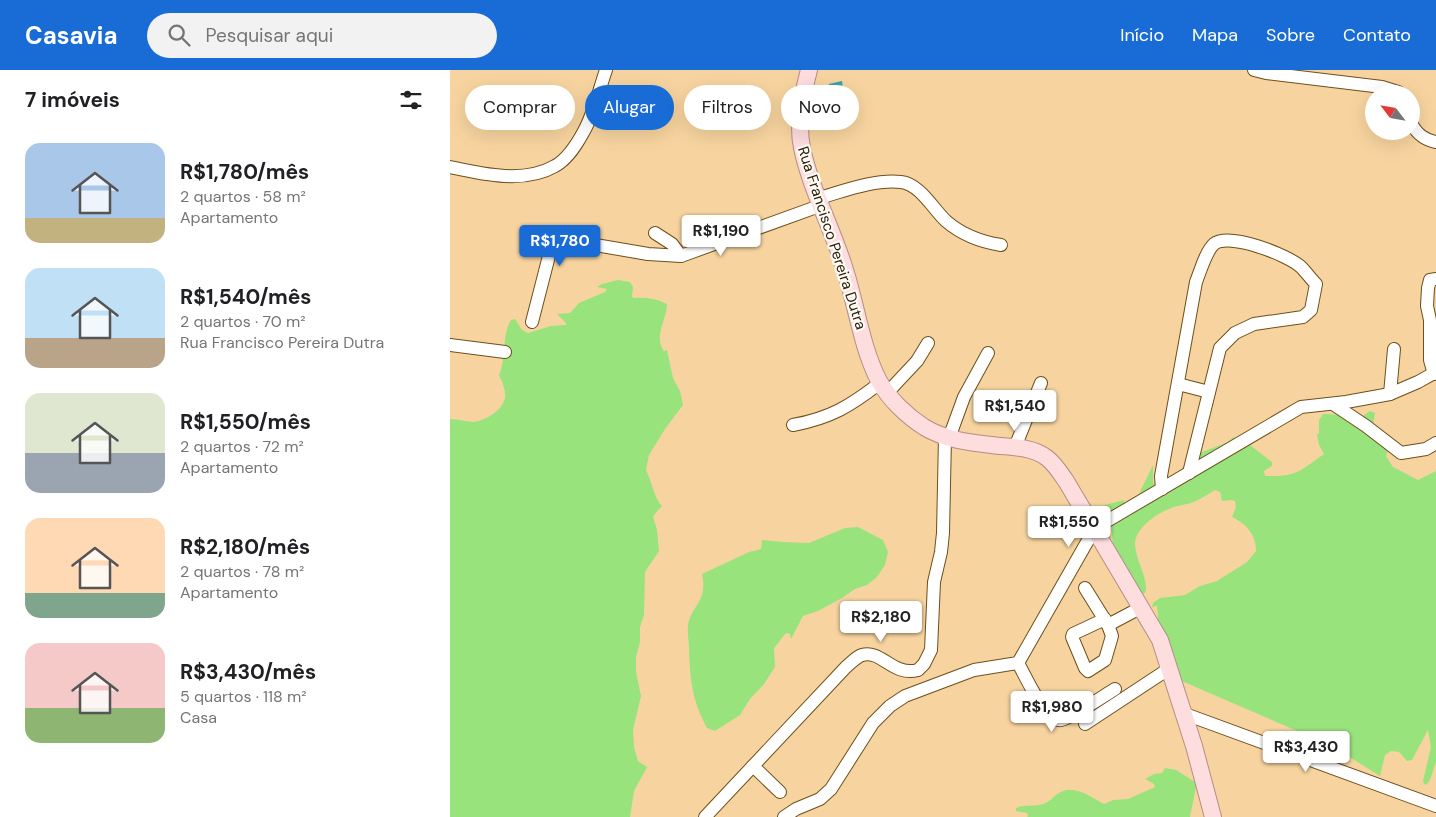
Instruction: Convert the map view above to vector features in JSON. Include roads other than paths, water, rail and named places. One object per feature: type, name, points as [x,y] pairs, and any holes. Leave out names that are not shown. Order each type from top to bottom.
[{"type":"main road","name":"Rua Francisco Pereira Dutra","points":[[808,70],[803,92],[800,123],[802,148],[812,183],[846,273],[873,368],[884,388],[899,407],[924,427],[947,438],[969,443],[1015,447],[1034,451],[1049,459],[1066,481],[1160,640],[1185,714],[1213,817]]},
{"type":"street","points":[[450,167],[496,176],[532,174],[555,166],[571,153],[585,130],[606,70]]},
{"type":"street","points":[[1254,70],[1368,85]]},
{"type":"street","points":[[1420,135],[1428,141],[1436,142]]},
{"type":"street","points":[[532,322],[550,252],[560,241],[572,241],[648,254],[681,256],[820,201],[865,186],[902,182],[914,186],[947,222],[984,242],[1001,245]]},
{"type":"street","points":[[655,233],[672,244],[681,256]]},
{"type":"street","points":[[1162,489],[1161,476],[1196,282],[1206,256],[1214,244],[1226,240],[1262,247],[1283,255],[1301,267],[1316,284],[1312,310],[1303,317],[1254,324],[1235,333],[1220,348],[1189,473]]},
{"type":"street","points":[[1018,663],[1095,528],[1301,406],[1333,404],[1390,394],[1435,373],[1430,360],[1430,320],[1427,297],[1430,280],[1436,279]]},
{"type":"street","points":[[793,425],[813,422],[830,416],[884,388],[917,360],[928,343]]},
{"type":"street","points":[[450,345],[505,352]]},
{"type":"street","points":[[1390,394],[1394,349]]},
{"type":"street","points":[[705,817],[846,667],[860,655],[871,654],[898,669],[908,671],[918,670],[924,664],[930,650],[934,582],[944,533],[947,438],[964,397],[988,353]]},
{"type":"street","points":[[1015,447],[1041,383]]},
{"type":"street","points":[[1178,384],[1209,392]]},
{"type":"street","points":[[1333,404],[1401,453],[1426,450],[1436,444]]},
{"type":"street","points":[[1085,588],[1106,622],[1142,607]]},
{"type":"street","points":[[1018,663],[1045,711],[1055,719],[1061,720],[1115,689]]},
{"type":"street","points":[[784,817],[796,809],[820,799],[831,789],[873,723],[890,706],[905,696],[974,670],[1018,663]]},
{"type":"street","points":[[1085,724],[1170,668]]},
{"type":"street","points":[[1185,714],[1436,806]]},
{"type":"street","points":[[753,766],[780,792]]},
{"type":"water","points":[[842,81],[842,85],[829,85]]}]
